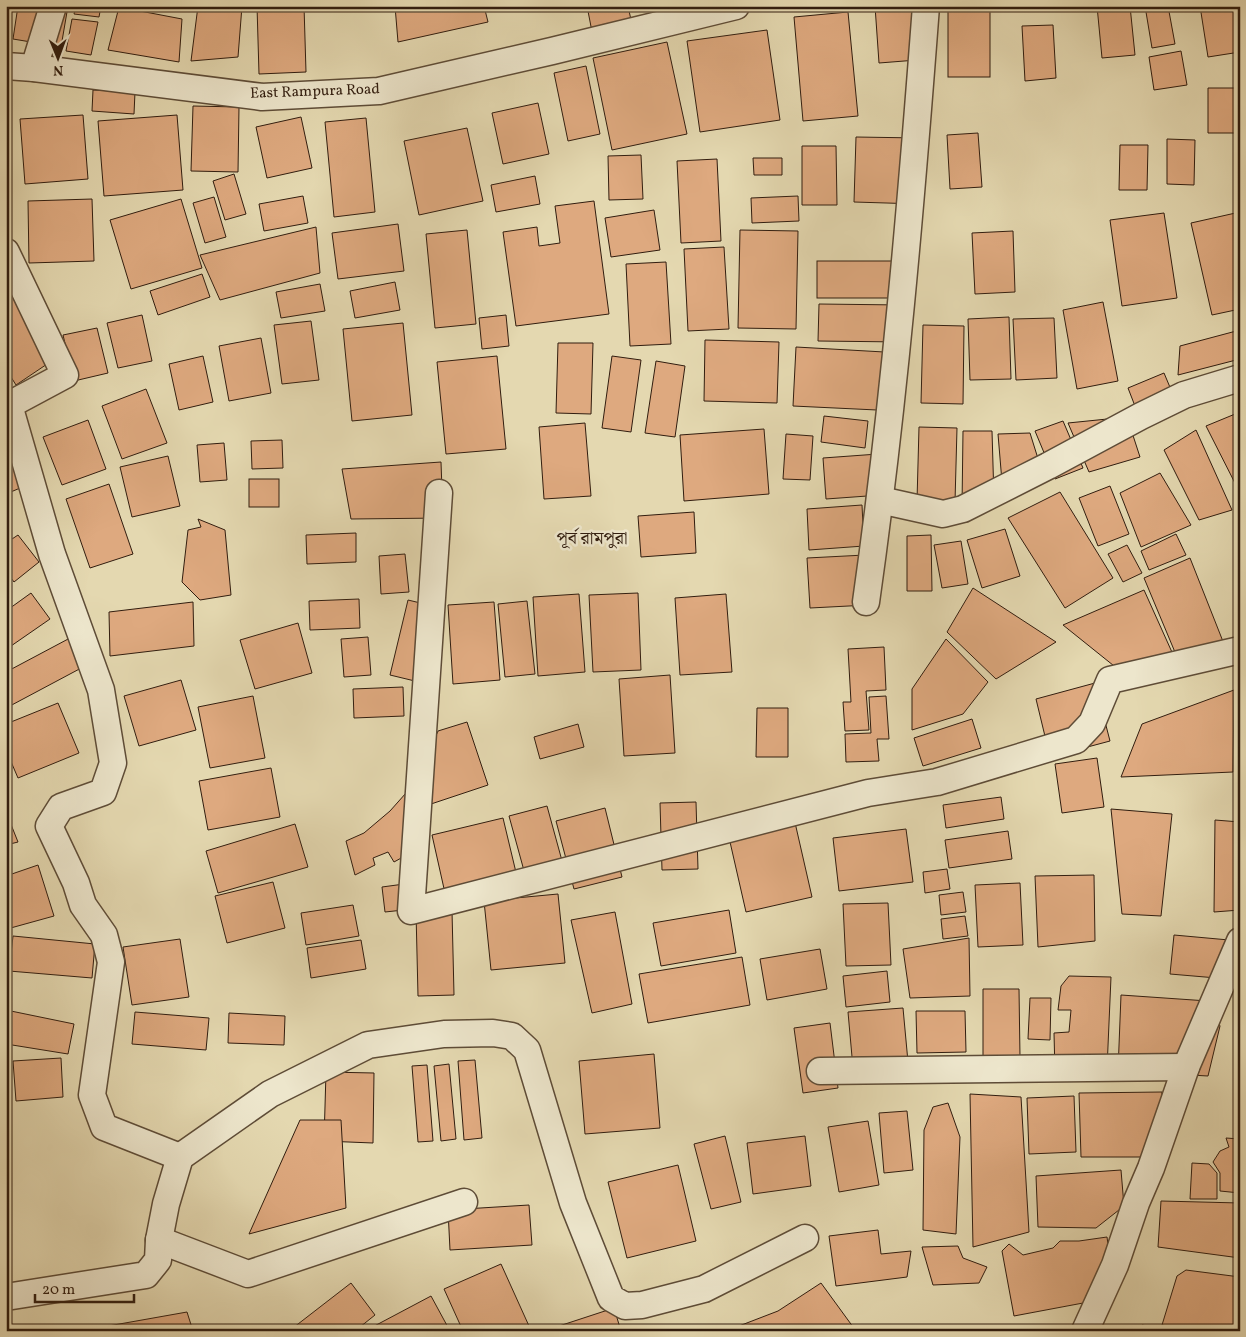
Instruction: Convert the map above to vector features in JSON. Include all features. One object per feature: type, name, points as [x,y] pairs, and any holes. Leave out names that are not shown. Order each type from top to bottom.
[{"type":"street","points":[[34,68],[53,6]]},
{"type":"street","name":"East Rampura Road","points":[[6,66],[262,97],[379,91],[552,52],[736,6]]},
{"type":"street","points":[[866,602],[880,500],[916,144],[926,6]]},
{"type":"street","points":[[6,252],[65,375],[8,405],[52,554],[101,690],[113,763],[103,792],[61,807],[49,826],[76,883],[83,905],[104,936],[111,962],[92,1095],[104,1127],[180,1158]]},
{"type":"street","points":[[880,500],[943,514],[963,509],[1184,395],[1240,378]]},
{"type":"street","points":[[439,494],[411,911],[868,793],[937,782],[1076,740],[1092,723],[1110,680],[1240,650]]},
{"type":"street","points":[[1085,1331],[1115,1265],[1186,1067],[1240,941]]},
{"type":"street","points":[[6,1297],[146,1275],[158,1260],[159,1240],[166,1204],[180,1158],[270,1094],[368,1045],[444,1034],[512,1036],[527,1050],[573,1203],[611,1298],[624,1306],[642,1305],[704,1289],[805,1238]]},
{"type":"street","points":[[820,1071],[1186,1067]]},
{"type":"street","points":[[159,1240],[248,1274],[464,1202]]},
{"type":"building","points":[[18,6],[68,6],[61,47],[13,39]]},
{"type":"building","points":[[76,6],[101,6],[99,17],[74,14]]},
{"type":"building","points":[[198,6],[242,6],[238,57],[191,61]]},
{"type":"building","points":[[257,6],[304,6],[306,72],[259,74]]},
{"type":"building","points":[[395,6],[484,6],[488,22],[398,42]]},
{"type":"building","points":[[587,6],[628,6],[634,34],[594,42]]},
{"type":"building","points":[[875,6],[913,6],[917,60],[879,63]]},
{"type":"building","points":[[948,6],[990,6],[990,77],[948,77]]},
{"type":"building","points":[[1097,6],[1130,6],[1135,55],[1102,58]]},
{"type":"building","points":[[1145,6],[1168,6],[1175,44],[1152,48]]},
{"type":"building","points":[[1200,6],[1239,6],[1240,52],[1208,57]]},
{"type":"building","points":[[119,7],[182,19],[179,62],[108,50]]},
{"type":"building","points":[[848,12],[858,116],[803,121],[794,17]]},
{"type":"building","points":[[72,19],[98,22],[91,55],[66,51]]},
{"type":"building","points":[[1053,25],[1056,78],[1025,81],[1022,26]]},
{"type":"building","points":[[767,30],[780,120],[700,132],[687,41]]},
{"type":"building","points":[[667,42],[687,134],[612,150],[593,58]]},
{"type":"building","points":[[1181,51],[1187,85],[1154,90],[1149,57]]},
{"type":"building","points":[[586,66],[600,134],[568,141],[554,73]]},
{"type":"building","points":[[1208,88],[1237,88],[1236,133],[1208,133]]},
{"type":"building","points":[[93,90],[135,92],[134,114],[92,111]]},
{"type":"building","points":[[538,103],[549,154],[503,164],[492,113]]},
{"type":"building","points":[[193,106],[239,107],[238,172],[191,171]]},
{"type":"building","points":[[6,108],[9,108],[8,208],[6,208]]},
{"type":"building","points":[[83,115],[88,179],[25,184],[20,119]]},
{"type":"building","points":[[177,115],[183,190],[104,196],[98,121]]},
{"type":"building","points":[[301,117],[312,168],[267,178],[256,127]]},
{"type":"building","points":[[366,118],[375,212],[334,217],[325,122]]},
{"type":"building","points":[[467,128],[483,201],[419,215],[404,141]]},
{"type":"building","points":[[978,133],[982,187],[950,189],[947,135]]},
{"type":"building","points":[[856,137],[920,138],[919,204],[854,202]]},
{"type":"building","points":[[1167,139],[1195,140],[1194,185],[1167,184]]},
{"type":"building","points":[[1120,145],[1148,145],[1147,190],[1119,190]]},
{"type":"building","points":[[802,146],[836,146],[837,205],[802,205]]},
{"type":"building","points":[[641,155],[643,199],[609,200],[608,156]]},
{"type":"building","points":[[753,158],[782,158],[782,175],[754,175]]},
{"type":"building","points":[[717,159],[721,241],[681,243],[677,161]]},
{"type":"building","points":[[234,174],[246,214],[225,220],[213,181]]},
{"type":"building","points":[[535,176],[540,204],[496,212],[491,185]]},
{"type":"building","points":[[303,196],[308,223],[264,231],[259,204]]},
{"type":"building","points":[[798,196],[799,221],[752,223],[751,198]]},
{"type":"building","points":[[214,197],[226,237],[205,243],[193,203]]},
{"type":"building","points":[[92,199],[94,261],[29,263],[28,201]]},
{"type":"building","points":[[181,199],[202,268],[131,289],[110,220]]},
{"type":"building","points":[[594,201],[609,314],[516,326],[503,232],[537,227],[539,246],[560,243],[555,206]]},
{"type":"building","points":[[654,210],[660,250],[611,257],[605,218]]},
{"type":"building","points":[[1240,212],[1240,309],[1212,315],[1191,223]]},
{"type":"building","points":[[1164,213],[1177,298],[1122,306],[1110,220]]},
{"type":"building","points":[[398,224],[404,271],[338,279],[332,233]]},
{"type":"building","points":[[316,227],[320,273],[220,300],[200,255]]},
{"type":"building","points":[[467,230],[476,324],[435,328],[426,234]]},
{"type":"building","points":[[740,230],[798,231],[796,329],[738,328]]},
{"type":"building","points":[[1013,231],[1015,292],[975,294],[972,233]]},
{"type":"building","points":[[6,246],[56,358],[16,385],[6,369]]},
{"type":"building","points":[[724,247],[729,329],[688,331],[684,249]]},
{"type":"building","points":[[817,261],[900,261],[900,298],[817,298]]},
{"type":"building","points":[[666,262],[671,344],[630,346],[626,264]]},
{"type":"building","points":[[202,274],[210,297],[158,315],[150,291]]},
{"type":"building","points":[[395,282],[400,310],[355,318],[350,291]]},
{"type":"building","points":[[320,284],[325,311],[281,318],[276,292]]},
{"type":"building","points":[[1103,302],[1118,381],[1077,389],[1063,310]]},
{"type":"building","points":[[819,304],[902,305],[902,342],[818,341]]},
{"type":"building","points":[[142,315],[152,361],[118,368],[107,323]]},
{"type":"building","points":[[506,315],[509,346],[482,349],[479,318]]},
{"type":"building","points":[[1009,317],[1011,379],[970,380],[968,319]]},
{"type":"building","points":[[1054,318],[1057,378],[1016,380],[1013,319]]},
{"type":"building","points":[[311,321],[319,380],[282,384],[274,325]]},
{"type":"building","points":[[403,323],[412,415],[352,421],[343,329]]},
{"type":"building","points":[[923,325],[964,326],[963,404],[921,403]]},
{"type":"building","points":[[97,328],[108,373],[74,381],[63,335]]},
{"type":"building","points":[[1240,330],[1240,359],[1178,375],[1180,346]]},
{"type":"building","points":[[261,338],[271,393],[229,401],[219,346]]},
{"type":"building","points":[[705,340],[779,342],[777,403],[704,401]]},
{"type":"building","points":[[558,343],[593,343],[591,414],[556,413]]},
{"type":"building","points":[[796,347],[902,353],[898,411],[793,406]]},
{"type":"building","points":[[203,356],[213,402],[179,410],[169,364]]},
{"type":"building","points":[[497,356],[506,449],[446,454],[437,362]]},
{"type":"building","points":[[612,356],[641,360],[631,432],[602,428]]},
{"type":"building","points":[[656,361],[685,366],[675,437],[645,433]]},
{"type":"building","points":[[1164,373],[1177,404],[1140,419],[1128,388]]},
{"type":"building","points":[[146,389],[167,443],[122,459],[102,406]]},
{"type":"building","points":[[1240,412],[1240,493],[1206,426]]},
{"type":"building","points":[[824,416],[868,421],[865,448],[821,442]]},
{"type":"building","points":[[1127,417],[1140,457],[1089,472],[1068,423]]},
{"type":"building","points":[[88,420],[106,469],[62,485],[43,437]]},
{"type":"building","points":[[1063,421],[1083,468],[1055,479],[1035,431]]},
{"type":"building","points":[[585,423],[591,496],[544,499],[539,427]]},
{"type":"building","points":[[919,427],[957,428],[955,502],[917,501]]},
{"type":"building","points":[[764,429],[769,494],[684,501],[680,435]]},
{"type":"building","points":[[1196,430],[1232,510],[1199,520],[1164,450]]},
{"type":"building","points":[[963,431],[992,431],[994,499],[962,507]]},
{"type":"building","points":[[1030,433],[1045,481],[1003,494],[998,434]]},
{"type":"building","points":[[786,434],[813,436],[810,480],[783,479]]},
{"type":"building","points":[[6,435],[39,480],[6,494]]},
{"type":"building","points":[[282,440],[283,468],[252,469],[251,441]]},
{"type":"building","points":[[224,443],[227,480],[200,482],[197,445]]},
{"type":"building","points":[[878,454],[881,495],[826,499],[823,458]]},
{"type":"building","points":[[168,456],[180,506],[132,517],[120,467]]},
{"type":"building","points":[[441,462],[443,518],[351,519],[342,469]]},
{"type":"building","points":[[1160,473],[1191,525],[1141,547],[1120,493]]},
{"type":"building","points":[[249,479],[279,479],[279,507],[249,507]]},
{"type":"building","points":[[109,484],[133,554],[90,568],[66,499]]},
{"type":"building","points":[[1110,486],[1129,534],[1098,546],[1079,498]]},
{"type":"building","points":[[1060,492],[1113,578],[1065,608],[1008,518]]},
{"type":"building","points":[[862,505],[864,546],[809,550],[807,509]]},
{"type":"building","points":[[694,512],[696,553],[641,557],[638,516]]},
{"type":"building","points":[[198,519],[225,530],[231,595],[200,600],[182,582],[188,530],[201,527]]},
{"type":"building","points":[[1005,529],[1020,576],[982,588],[967,540]]},
{"type":"building","points":[[356,533],[356,562],[307,564],[306,535]]},
{"type":"building","points":[[1176,534],[1186,555],[1149,570],[1141,551]]},
{"type":"building","points":[[18,535],[39,562],[14,582],[6,571],[6,543]]},
{"type":"building","points":[[931,535],[932,591],[907,591],[907,536]]},
{"type":"building","points":[[961,541],[968,584],[942,588],[934,545]]},
{"type":"building","points":[[1127,545],[1142,573],[1123,582],[1108,554]]},
{"type":"building","points":[[405,554],[409,592],[381,594],[379,556]]},
{"type":"building","points":[[865,555],[868,605],[810,608],[807,558]]},
{"type":"building","points":[[1190,558],[1224,644],[1177,657],[1144,578]]},
{"type":"building","points":[[973,588],[1056,642],[996,679],[947,632]]},
{"type":"building","points":[[1144,590],[1180,670],[1139,686],[1063,625]]},
{"type":"building","points":[[31,593],[50,619],[11,646],[6,640],[6,611]]},
{"type":"building","points":[[638,593],[641,670],[593,672],[589,595]]},
{"type":"building","points":[[579,594],[585,672],[538,676],[533,597]]},
{"type":"building","points":[[726,594],[732,672],[680,675],[675,598]]},
{"type":"building","points":[[359,599],[360,628],[310,630],[309,601]]},
{"type":"building","points":[[408,600],[437,607],[419,682],[390,675]]},
{"type":"building","points":[[527,601],[535,674],[505,677],[498,604]]},
{"type":"building","points":[[193,602],[194,646],[110,656],[109,612]]},
{"type":"building","points":[[494,602],[500,680],[453,684],[448,605]]},
{"type":"building","points":[[298,623],[312,673],[255,689],[240,640]]},
{"type":"building","points":[[368,637],[371,675],[344,677],[341,639]]},
{"type":"building","points":[[70,638],[85,666],[8,707],[6,704],[6,672]]},
{"type":"building","points":[[946,639],[988,682],[963,714],[912,730],[912,689]]},
{"type":"building","points":[[884,647],[886,690],[866,691],[869,730],[845,731],[843,702],[851,702],[848,649]]},
{"type":"building","points":[[670,675],[675,753],[624,756],[619,679]]},
{"type":"building","points":[[181,680],[196,730],[139,746],[124,696]]},
{"type":"building","points":[[1095,683],[1110,741],[1050,757],[1036,699]]},
{"type":"building","points":[[403,687],[404,716],[354,718],[353,689]]},
{"type":"building","points":[[1234,690],[1233,772],[1121,777],[1142,724]]},
{"type":"building","points":[[253,696],[265,758],[210,768],[198,707]]},
{"type":"building","points":[[886,696],[889,739],[877,739],[879,761],[846,762],[845,734],[871,733],[869,697]]},
{"type":"building","points":[[58,703],[79,753],[18,778],[6,750],[6,724]]},
{"type":"building","points":[[757,708],[788,708],[788,757],[756,757]]},
{"type":"building","points":[[972,719],[981,748],[923,766],[914,738]]},
{"type":"building","points":[[467,722],[488,785],[422,807],[414,786],[438,731]]},
{"type":"building","points":[[578,724],[584,747],[540,759],[534,737]]},
{"type":"building","points":[[1097,758],[1104,807],[1062,813],[1055,764]]},
{"type":"building","points":[[271,768],[280,817],[208,830],[199,781]]},
{"type":"building","points":[[406,793],[423,846],[394,862],[388,852],[373,858],[375,865],[355,875],[346,841],[364,833],[390,811]]},
{"type":"building","points":[[1001,797],[1004,819],[946,828],[943,805]]},
{"type":"building","points":[[696,802],[698,869],[662,870],[660,803]]},
{"type":"building","points":[[791,805],[812,897],[746,912],[725,820]]},
{"type":"building","points":[[547,806],[567,879],[529,889],[509,816]]},
{"type":"building","points":[[605,808],[622,877],[574,889],[556,821]]},
{"type":"building","points":[[1111,809],[1172,814],[1161,916],[1122,914]]},
{"type":"building","points":[[6,812],[18,842],[6,845]]},
{"type":"building","points":[[503,818],[519,885],[447,902],[432,835]]},
{"type":"building","points":[[1215,820],[1240,822],[1240,910],[1214,912]]},
{"type":"building","points":[[295,824],[308,867],[218,893],[206,851]]},
{"type":"building","points":[[906,829],[913,882],[839,891],[833,838]]},
{"type":"building","points":[[1008,831],[1012,859],[949,868],[945,840]]},
{"type":"building","points":[[38,865],[54,916],[7,929],[6,876]]},
{"type":"building","points":[[947,869],[950,889],[925,893],[923,872]]},
{"type":"building","points":[[1094,875],[1095,941],[1038,947],[1035,876]]},
{"type":"building","points":[[273,882],[285,928],[227,943],[215,896]]},
{"type":"building","points":[[419,882],[422,908],[385,912],[382,887]]},
{"type":"building","points":[[1020,883],[1023,945],[978,947],[975,885]]},
{"type":"building","points":[[963,892],[966,912],[941,915],[939,895]]},
{"type":"building","points":[[558,894],[565,963],[491,970],[484,901]]},
{"type":"building","points":[[888,903],[891,965],[846,966],[843,904]]},
{"type":"building","points":[[353,905],[359,936],[306,945],[301,913]]},
{"type":"building","points":[[729,910],[736,953],[661,966],[653,923]]},
{"type":"building","points":[[452,911],[454,995],[418,996],[416,912]]},
{"type":"building","points":[[615,912],[632,1004],[592,1013],[571,920]]},
{"type":"building","points":[[965,916],[968,936],[943,939],[941,919]]},
{"type":"building","points":[[1174,935],[1240,941],[1240,980],[1170,974]]},
{"type":"building","points":[[13,936],[95,944],[92,978],[9,971]]},
{"type":"building","points":[[969,938],[970,996],[910,998],[903,949]]},
{"type":"building","points":[[180,939],[189,997],[132,1005],[123,947]]},
{"type":"building","points":[[361,940],[366,969],[311,978],[307,948]]},
{"type":"building","points":[[820,949],[827,989],[767,1000],[760,959]]},
{"type":"building","points":[[742,957],[750,1005],[648,1023],[639,974]]},
{"type":"building","points":[[887,971],[890,1002],[846,1007],[843,976]]},
{"type":"building","points":[[1069,976],[1111,977],[1107,1069],[1055,1073],[1054,1033],[1069,1032],[1071,1010],[1058,1010],[1061,986]]},
{"type":"building","points":[[983,989],[1019,989],[1020,1057],[983,1057]]},
{"type":"building","points":[[1121,995],[1208,1001],[1220,1026],[1208,1076],[1118,1071]]},
{"type":"building","points":[[1030,998],[1051,998],[1050,1040],[1028,1039]]},
{"type":"building","points":[[903,1008],[908,1062],[853,1068],[848,1012]]},
{"type":"building","points":[[6,1010],[74,1024],[68,1054],[6,1044]]},
{"type":"building","points":[[916,1011],[965,1011],[966,1052],[917,1053]]},
{"type":"building","points":[[135,1012],[209,1018],[206,1050],[132,1044]]},
{"type":"building","points":[[229,1013],[285,1016],[284,1045],[228,1043]]},
{"type":"building","points":[[830,1023],[838,1088],[803,1093],[794,1028]]},
{"type":"building","points":[[654,1054],[660,1128],[585,1134],[579,1061]]},
{"type":"building","points":[[61,1058],[63,1097],[16,1101],[13,1061]]},
{"type":"building","points":[[475,1060],[482,1138],[464,1140],[458,1061]]},
{"type":"building","points":[[449,1064],[456,1139],[441,1141],[434,1066]]},
{"type":"building","points":[[427,1065],[433,1141],[418,1142],[412,1066]]},
{"type":"building","points":[[326,1072],[374,1073],[373,1143],[324,1141]]},
{"type":"building","points":[[1162,1092],[1160,1146],[1149,1157],[1081,1157],[1079,1093]]},
{"type":"building","points":[[970,1094],[1021,1097],[1029,1232],[973,1247]]},
{"type":"building","points":[[1074,1096],[1076,1152],[1029,1154],[1027,1098]]},
{"type":"building","points":[[948,1103],[960,1137],[956,1234],[923,1230],[924,1130],[933,1107]]},
{"type":"building","points":[[907,1111],[913,1170],[884,1173],[879,1113]]},
{"type":"building","points":[[300,1120],[341,1120],[346,1208],[249,1234]]},
{"type":"building","points":[[868,1121],[879,1185],[839,1192],[828,1127]]},
{"type":"building","points":[[725,1136],[741,1202],[711,1209],[694,1144]]},
{"type":"building","points":[[805,1136],[811,1186],[753,1194],[747,1143]]},
{"type":"building","points":[[1226,1138],[1240,1139],[1240,1193],[1220,1191],[1220,1173],[1213,1162],[1220,1151],[1229,1147]]},
{"type":"building","points":[[1192,1163],[1209,1164],[1217,1173],[1217,1199],[1190,1199]]},
{"type":"building","points":[[678,1165],[696,1241],[627,1258],[608,1182]]},
{"type":"building","points":[[1121,1170],[1124,1206],[1096,1228],[1038,1227],[1036,1176]]},
{"type":"building","points":[[1161,1201],[1240,1203],[1240,1258],[1158,1247]]},
{"type":"building","points":[[529,1205],[532,1245],[450,1250],[448,1210]]},
{"type":"building","points":[[878,1230],[881,1254],[911,1251],[907,1277],[836,1286],[829,1236]]},
{"type":"building","points":[[1107,1237],[1115,1297],[1014,1316],[1002,1251],[1009,1244],[1023,1255],[1053,1248],[1060,1241],[1079,1241]]},
{"type":"building","points":[[958,1246],[963,1258],[987,1267],[979,1283],[933,1285],[922,1247]]},
{"type":"building","points":[[501,1264],[529,1326],[520,1331],[463,1331],[444,1289]]},
{"type":"building","points":[[1186,1270],[1240,1277],[1240,1331],[1190,1331],[1162,1325],[1177,1276]]},
{"type":"building","points":[[351,1283],[375,1315],[355,1331],[289,1331]]},
{"type":"building","points":[[821,1283],[856,1331],[726,1331],[778,1311]]},
{"type":"building","points":[[431,1296],[450,1331],[365,1331]]},
{"type":"building","points":[[614,1308],[621,1331],[554,1331],[553,1328]]},
{"type":"building","points":[[187,1312],[193,1331],[80,1331]]},
{"type":"building","points":[[1142,1325],[1174,1331],[1141,1331]]},
{"type":"district","name":"পূর্ব রামপুরা","points":[[592,539]]}]
